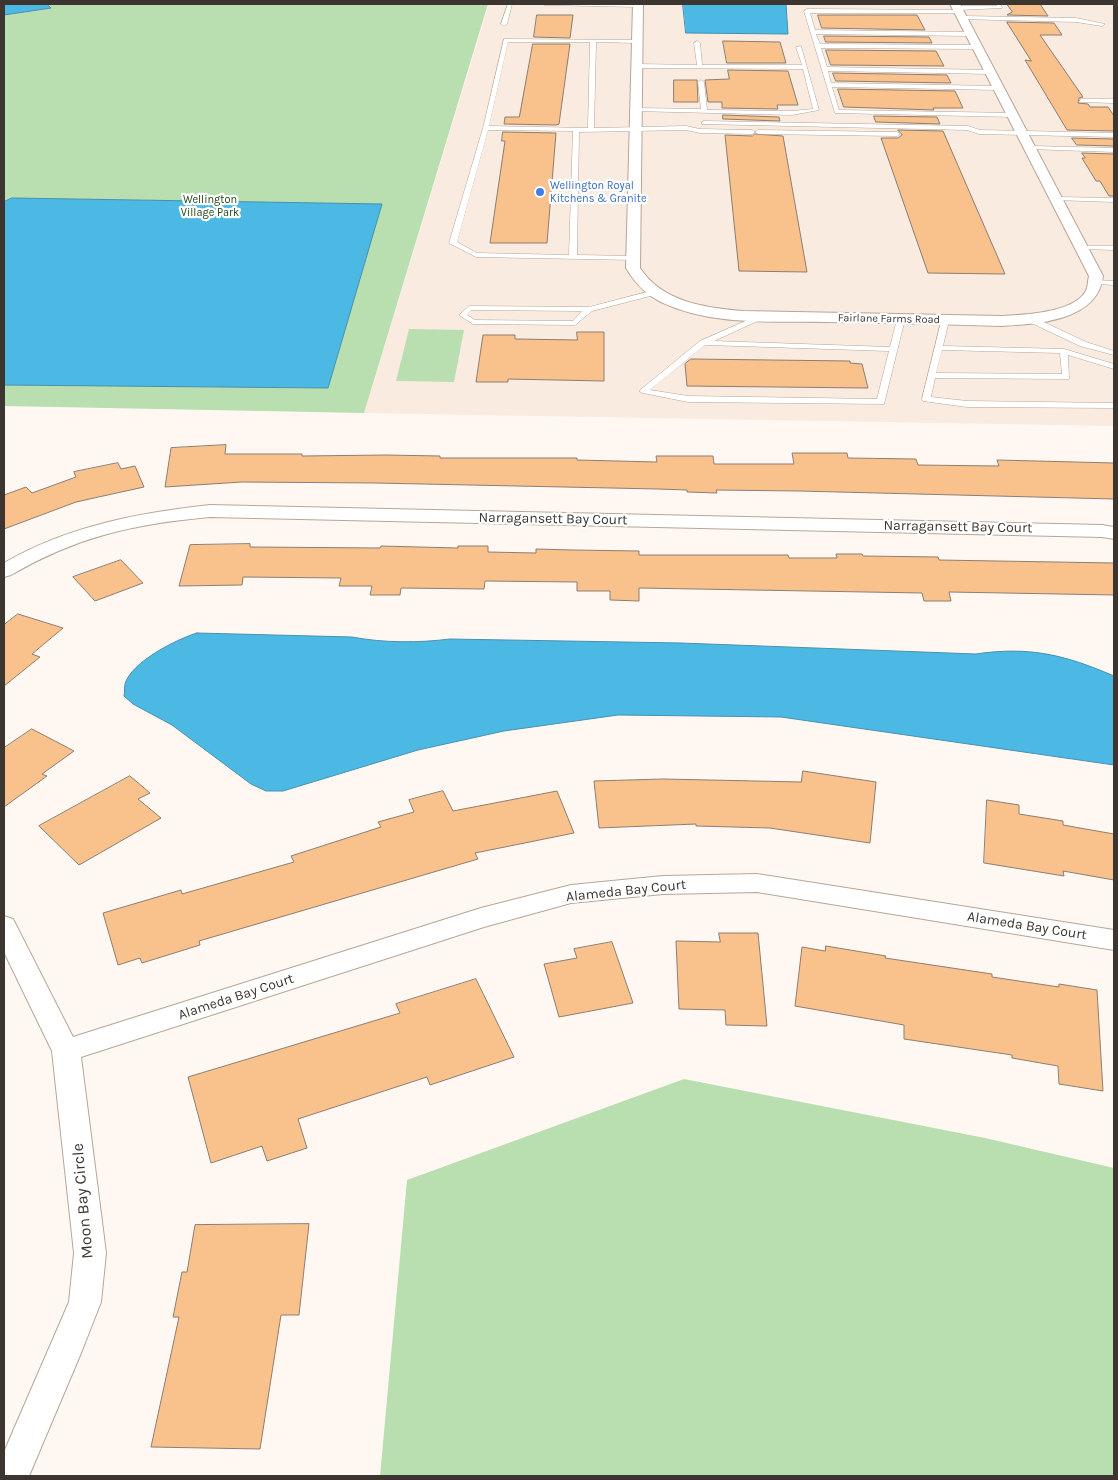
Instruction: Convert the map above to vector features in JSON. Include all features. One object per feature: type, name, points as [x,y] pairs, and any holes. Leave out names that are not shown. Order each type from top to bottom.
[{"type":"street","name":"Fairlane Farms Road","points":[[638,5],[633,258],[636,275],[655,292],[675,302],[700,310],[729,315],[945,320],[1030,319],[1056,314],[1076,307],[1092,294],[1097,282]]},
{"type":"street","points":[[959,10],[1083,248],[1094,270],[1097,282]]},
{"type":"street","name":"Narragansett Bay Court","points":[[4,571],[30,555],[92,530],[167,515],[210,511],[1114,532]]},
{"type":"street","name":"Alameda Bay Court","points":[[66,1051],[481,918],[571,894],[663,885],[757,883],[1114,940]]},
{"type":"street","name":"Moon Bay Circle","points":[[4,926],[66,1051],[90,1253],[85,1302],[66,1353],[11,1476]]},
{"type":"lane","points":[[504,24],[510,4]]},
{"type":"lane","points":[[545,4],[638,5]]},
{"type":"lane","points":[[999,4],[1000,7],[998,8],[959,10],[807,11],[837,112],[1014,115]]},
{"type":"lane","points":[[959,10],[1102,24]]},
{"type":"lane","points":[[813,32],[971,34]]},
{"type":"lane","points":[[633,258],[476,255],[453,243],[486,128],[506,40],[638,41]]},
{"type":"lane","points":[[591,130],[593,41]]},
{"type":"lane","points":[[697,43],[700,66]]},
{"type":"lane","points":[[818,46],[978,47]]},
{"type":"lane","points":[[636,110],[792,112],[816,110],[799,47]]},
{"type":"lane","points":[[637,66],[805,67]]},
{"type":"lane","points":[[824,69],[991,72]]},
{"type":"lane","points":[[701,82],[704,111]]},
{"type":"lane","points":[[829,85],[999,88]]},
{"type":"lane","points":[[1082,101],[1114,101]]},
{"type":"lane","points":[[686,128],[699,123],[830,125],[968,128],[979,132],[1114,136]]},
{"type":"lane","points":[[486,128],[576,130],[686,128],[700,131],[974,136],[979,132]]},
{"type":"lane","points":[[574,257],[576,130]]},
{"type":"lane","points":[[1031,148],[1114,150]]},
{"type":"lane","points":[[1057,199],[1114,200]]},
{"type":"lane","points":[[1083,248],[1114,248]]},
{"type":"lane","points":[[1097,282],[1114,283]]},
{"type":"lane","points":[[589,309],[575,323],[473,322],[463,315],[469,308],[589,309],[655,292]]},
{"type":"lane","points":[[759,317],[703,343],[643,391],[688,399],[881,402],[901,319]]},
{"type":"lane","points":[[1030,319],[1083,344],[1114,353]]},
{"type":"lane","points":[[945,320],[926,399],[968,404],[1114,406]]},
{"type":"lane","points":[[703,343],[894,349]]},
{"type":"lane","points":[[938,348],[1064,351],[1114,367]]},
{"type":"lane","points":[[932,375],[1066,377],[1064,351]]},
{"type":"shaded area","points":[[489,4],[1114,4],[1114,426],[364,413]]},
{"type":"green space","name":"Wellington Village Park","points":[[4,4],[488,4],[364,413],[4,406]]},
{"type":"green space","points":[[409,329],[464,330],[454,382],[396,381]]},
{"type":"green space","points":[[684,1079],[985,1138],[1114,1168],[1114,1476],[380,1476],[407,1180]]},
{"type":"water","points":[[4,4],[47,4],[51,8],[4,15]]},
{"type":"water","points":[[683,4],[786,4],[788,34],[686,33]]},
{"type":"water","points":[[12,198],[382,204],[328,388],[4,385],[4,202]]},
{"type":"water","points":[[197,633],[352,637],[401,642],[450,639],[681,643],[976,654],[1013,651],[1047,654],[1114,676],[1114,765],[781,717],[618,715],[504,731],[418,750],[283,791],[266,791],[251,784],[172,725],[133,704],[124,696],[125,684],[129,676],[145,660],[178,640]]},
{"type":"building","points":[[1007,4],[1040,4],[1048,16],[1007,15],[1012,12]]},
{"type":"building","points":[[537,15],[573,15],[570,38],[534,37]]},
{"type":"building","points":[[818,15],[917,15],[925,30],[822,28]]},
{"type":"building","points":[[1007,22],[1054,23],[1062,35],[1040,35],[1083,97],[1079,98],[1078,103],[1088,104],[1090,107],[1108,107],[1114,116],[1114,131],[1067,130],[1025,60],[1031,61]]},
{"type":"building","points":[[824,36],[929,37],[932,43],[826,42]]},
{"type":"building","points":[[723,41],[780,42],[786,63],[727,63]]},
{"type":"building","points":[[533,44],[570,44],[559,124],[504,124],[505,117],[519,117]]},
{"type":"building","points":[[826,50],[936,51],[944,66],[831,65]]},
{"type":"building","points":[[728,70],[788,71],[798,105],[777,105],[778,109],[722,108],[722,102],[708,102],[705,80],[729,79]]},
{"type":"building","points":[[833,73],[947,75],[951,83],[836,81]]},
{"type":"building","points":[[674,80],[697,80],[698,102],[674,102]]},
{"type":"building","points":[[838,89],[955,91],[963,108],[933,108],[934,110],[844,107]]},
{"type":"building","points":[[723,115],[779,117],[780,121],[723,119]]},
{"type":"building","points":[[874,116],[937,117],[940,124],[876,122]]},
{"type":"building","points":[[898,130],[943,131],[1005,274],[928,273],[881,138],[898,138],[902,135]]},
{"type":"building","points":[[503,132],[556,133],[547,243],[490,243],[505,141],[502,141]]},
{"type":"building","points":[[755,134],[783,136],[807,272],[739,271],[725,135],[752,136]]},
{"type":"building","points":[[1072,138],[1114,139],[1114,146],[1077,145]]},
{"type":"building","points":[[1082,153],[1114,154],[1114,196],[1109,196],[1100,181],[1096,181],[1082,158],[1085,158]]},
{"type":"building","points":[[577,332],[604,332],[604,381],[508,379],[508,382],[476,382],[483,335],[515,335],[515,339],[577,340]]},
{"type":"building","points":[[691,359],[850,361],[850,363],[862,364],[868,388],[687,386],[685,364]]},
{"type":"building","points":[[226,445],[225,454],[302,454],[302,456],[386,455],[440,456],[440,458],[577,458],[577,460],[657,462],[656,456],[713,456],[714,464],[794,464],[792,453],[847,453],[848,458],[916,459],[918,465],[999,466],[997,460],[1114,463],[1114,499],[799,491],[716,490],[717,493],[658,489],[375,483],[242,482],[165,487],[171,448]]},
{"type":"building","points":[[118,463],[121,469],[135,466],[144,487],[76,502],[4,529],[4,495],[26,487],[32,493],[76,477],[74,472]]},
{"type":"building","points":[[250,544],[250,547],[380,548],[381,546],[458,548],[458,546],[488,546],[488,552],[536,553],[536,549],[639,551],[639,555],[788,555],[789,558],[837,558],[836,554],[862,554],[863,556],[938,557],[939,560],[1114,563],[1114,595],[949,592],[951,601],[924,601],[922,593],[639,588],[639,601],[610,600],[610,591],[577,591],[577,582],[485,581],[484,589],[401,588],[400,595],[370,595],[372,586],[339,586],[341,578],[243,577],[242,585],[179,586],[190,545]]},
{"type":"building","points":[[121,560],[143,583],[95,601],[73,577]]},
{"type":"building","points":[[18,614],[63,628],[32,654],[40,657],[4,686],[4,625]]},
{"type":"building","points":[[32,729],[74,751],[42,774],[47,776],[4,807],[4,748]]},
{"type":"building","points":[[803,771],[876,782],[870,843],[770,828],[696,826],[696,824],[599,828],[594,781],[663,779],[801,782]]},
{"type":"building","points":[[130,776],[150,793],[138,799],[161,818],[79,865],[39,826]]},
{"type":"building","points":[[443,791],[453,811],[557,791],[574,833],[475,853],[478,859],[199,941],[200,945],[142,963],[140,958],[118,965],[103,913],[181,890],[182,894],[294,862],[291,856],[381,827],[378,822],[414,812],[409,800]]},
{"type":"building","points":[[987,800],[1019,805],[1019,814],[1063,821],[1063,825],[1114,834],[1114,880],[1063,871],[1064,876],[984,863]]},
{"type":"building","points":[[719,933],[758,933],[767,1026],[726,1025],[725,1010],[679,1009],[676,941],[720,942]]},
{"type":"building","points":[[612,942],[633,1003],[559,1017],[544,964],[577,958],[574,949]]},
{"type":"building","points":[[826,946],[886,956],[885,958],[992,974],[992,977],[1059,987],[1059,984],[1097,990],[1103,1091],[1059,1084],[1058,1066],[1012,1058],[1012,1055],[904,1039],[904,1025],[795,1006],[802,947],[825,951]]},
{"type":"building","points":[[476,979],[514,1057],[430,1085],[427,1077],[298,1119],[307,1148],[267,1161],[262,1146],[211,1163],[188,1077],[400,1013],[396,1004]]},
{"type":"building","points":[[309,1224],[299,1315],[281,1315],[260,1449],[151,1447],[179,1317],[173,1317],[182,1272],[187,1272],[195,1225]]},
{"type":"place","name":"Wellington Royal Kitchens & Granite","points":[[540,192]]}]
